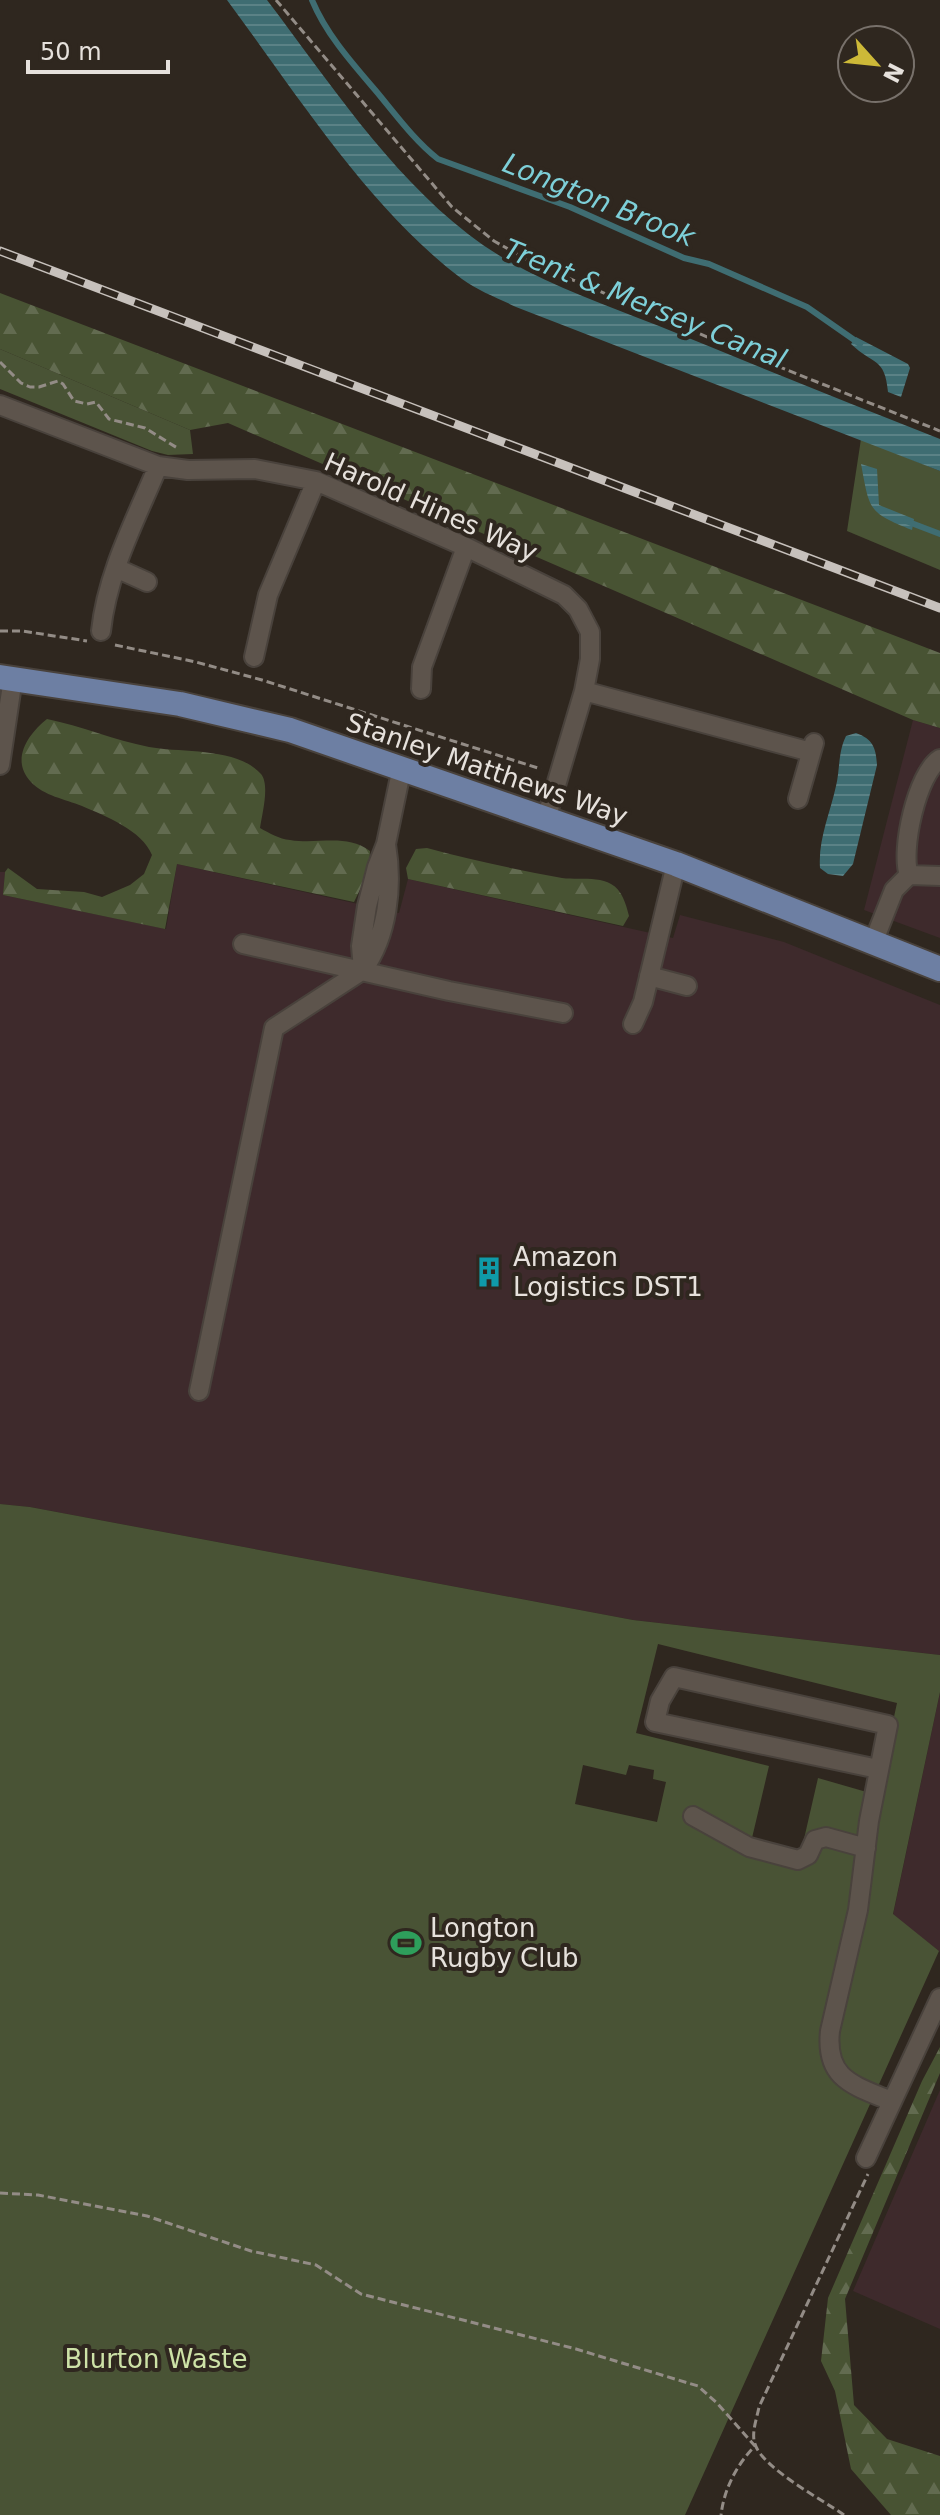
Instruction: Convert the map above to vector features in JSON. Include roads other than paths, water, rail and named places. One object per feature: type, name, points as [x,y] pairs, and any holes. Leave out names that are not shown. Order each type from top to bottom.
[{"type":"main road","name":"Stanley Matthews Way","points":[[7,678],[217,712],[290,730],[676,864],[940,969]]},
{"type":"street","name":"Harold Hines Way","points":[[0,405],[158,466],[188,470],[255,469],[316,481],[466,547],[564,595],[578,609],[590,632],[590,659],[584,691],[546,819]]},
{"type":"street","points":[[103,640],[104,608],[116,568],[158,466]]},
{"type":"street","points":[[254,657],[268,595],[316,481]]},
{"type":"street","points":[[421,689],[422,667],[466,547]]},
{"type":"street","points":[[116,568],[147,582]]},
{"type":"street","points":[[0,765],[7,678]]},
{"type":"street","points":[[584,691],[813,748],[798,799]]},
{"type":"street","points":[[909,875],[905,852],[921,785],[928,769],[940,759]]},
{"type":"street","points":[[199,1391],[274,1028],[363,970],[373,956],[387,910],[390,867],[386,844],[402,767]]},
{"type":"street","points":[[633,1024],[643,1002],[676,864]]},
{"type":"street","points":[[873,943],[894,890],[909,875],[940,876]]},
{"type":"street","points":[[243,944],[519,1006],[563,1013]]},
{"type":"street","points":[[649,976],[687,986]]},
{"type":"street","points":[[878,1769],[655,1722],[660,1701],[674,1677],[888,1725],[878,1769],[858,1910],[828,2051],[841,2075],[857,2087],[891,2101]]},
{"type":"street","points":[[693,1816],[749,1847],[798,1860],[808,1855],[815,1840],[826,1837],[866,1848]]},
{"type":"street","points":[[866,2158],[940,1998]]},
{"type":"water","points":[[227,0],[267,0],[385,153],[439,209],[489,249],[535,275],[585,297],[940,439],[940,471],[516,307],[468,283],[428,251],[365,184],[307,111]]},
{"type":"water","points":[[856,337],[908,364],[910,368],[901,397],[888,392],[881,367],[851,344]]},
{"type":"water","points":[[861,464],[877,469],[879,505],[914,519],[912,530],[886,519],[873,508]]},
{"type":"water","points":[[856,733],[872,745],[877,765],[853,864],[843,876],[828,874],[820,868],[823,837],[843,742],[846,736]]},
{"type":"waterway","name":"Longton Brook","points":[[312,0],[349,59],[413,135],[438,159],[570,207],[684,258],[709,264],[807,307],[860,344]]},
{"type":"waterway","name":"Longton Brook","points":[[906,521],[940,534]]},
{"type":"railway","points":[[0,251],[940,608]]},
{"type":"place","name":"Amazon Logistics DST1","points":[[489,1272]]},
{"type":"place","name":"Longton Rugby Club","points":[[406,1943]]},
{"type":"water label","name":"Trent & Mersey Canal","points":[[645,304]]},
{"type":"park label","name":"Blurton Waste","points":[[156,2359]]}]
